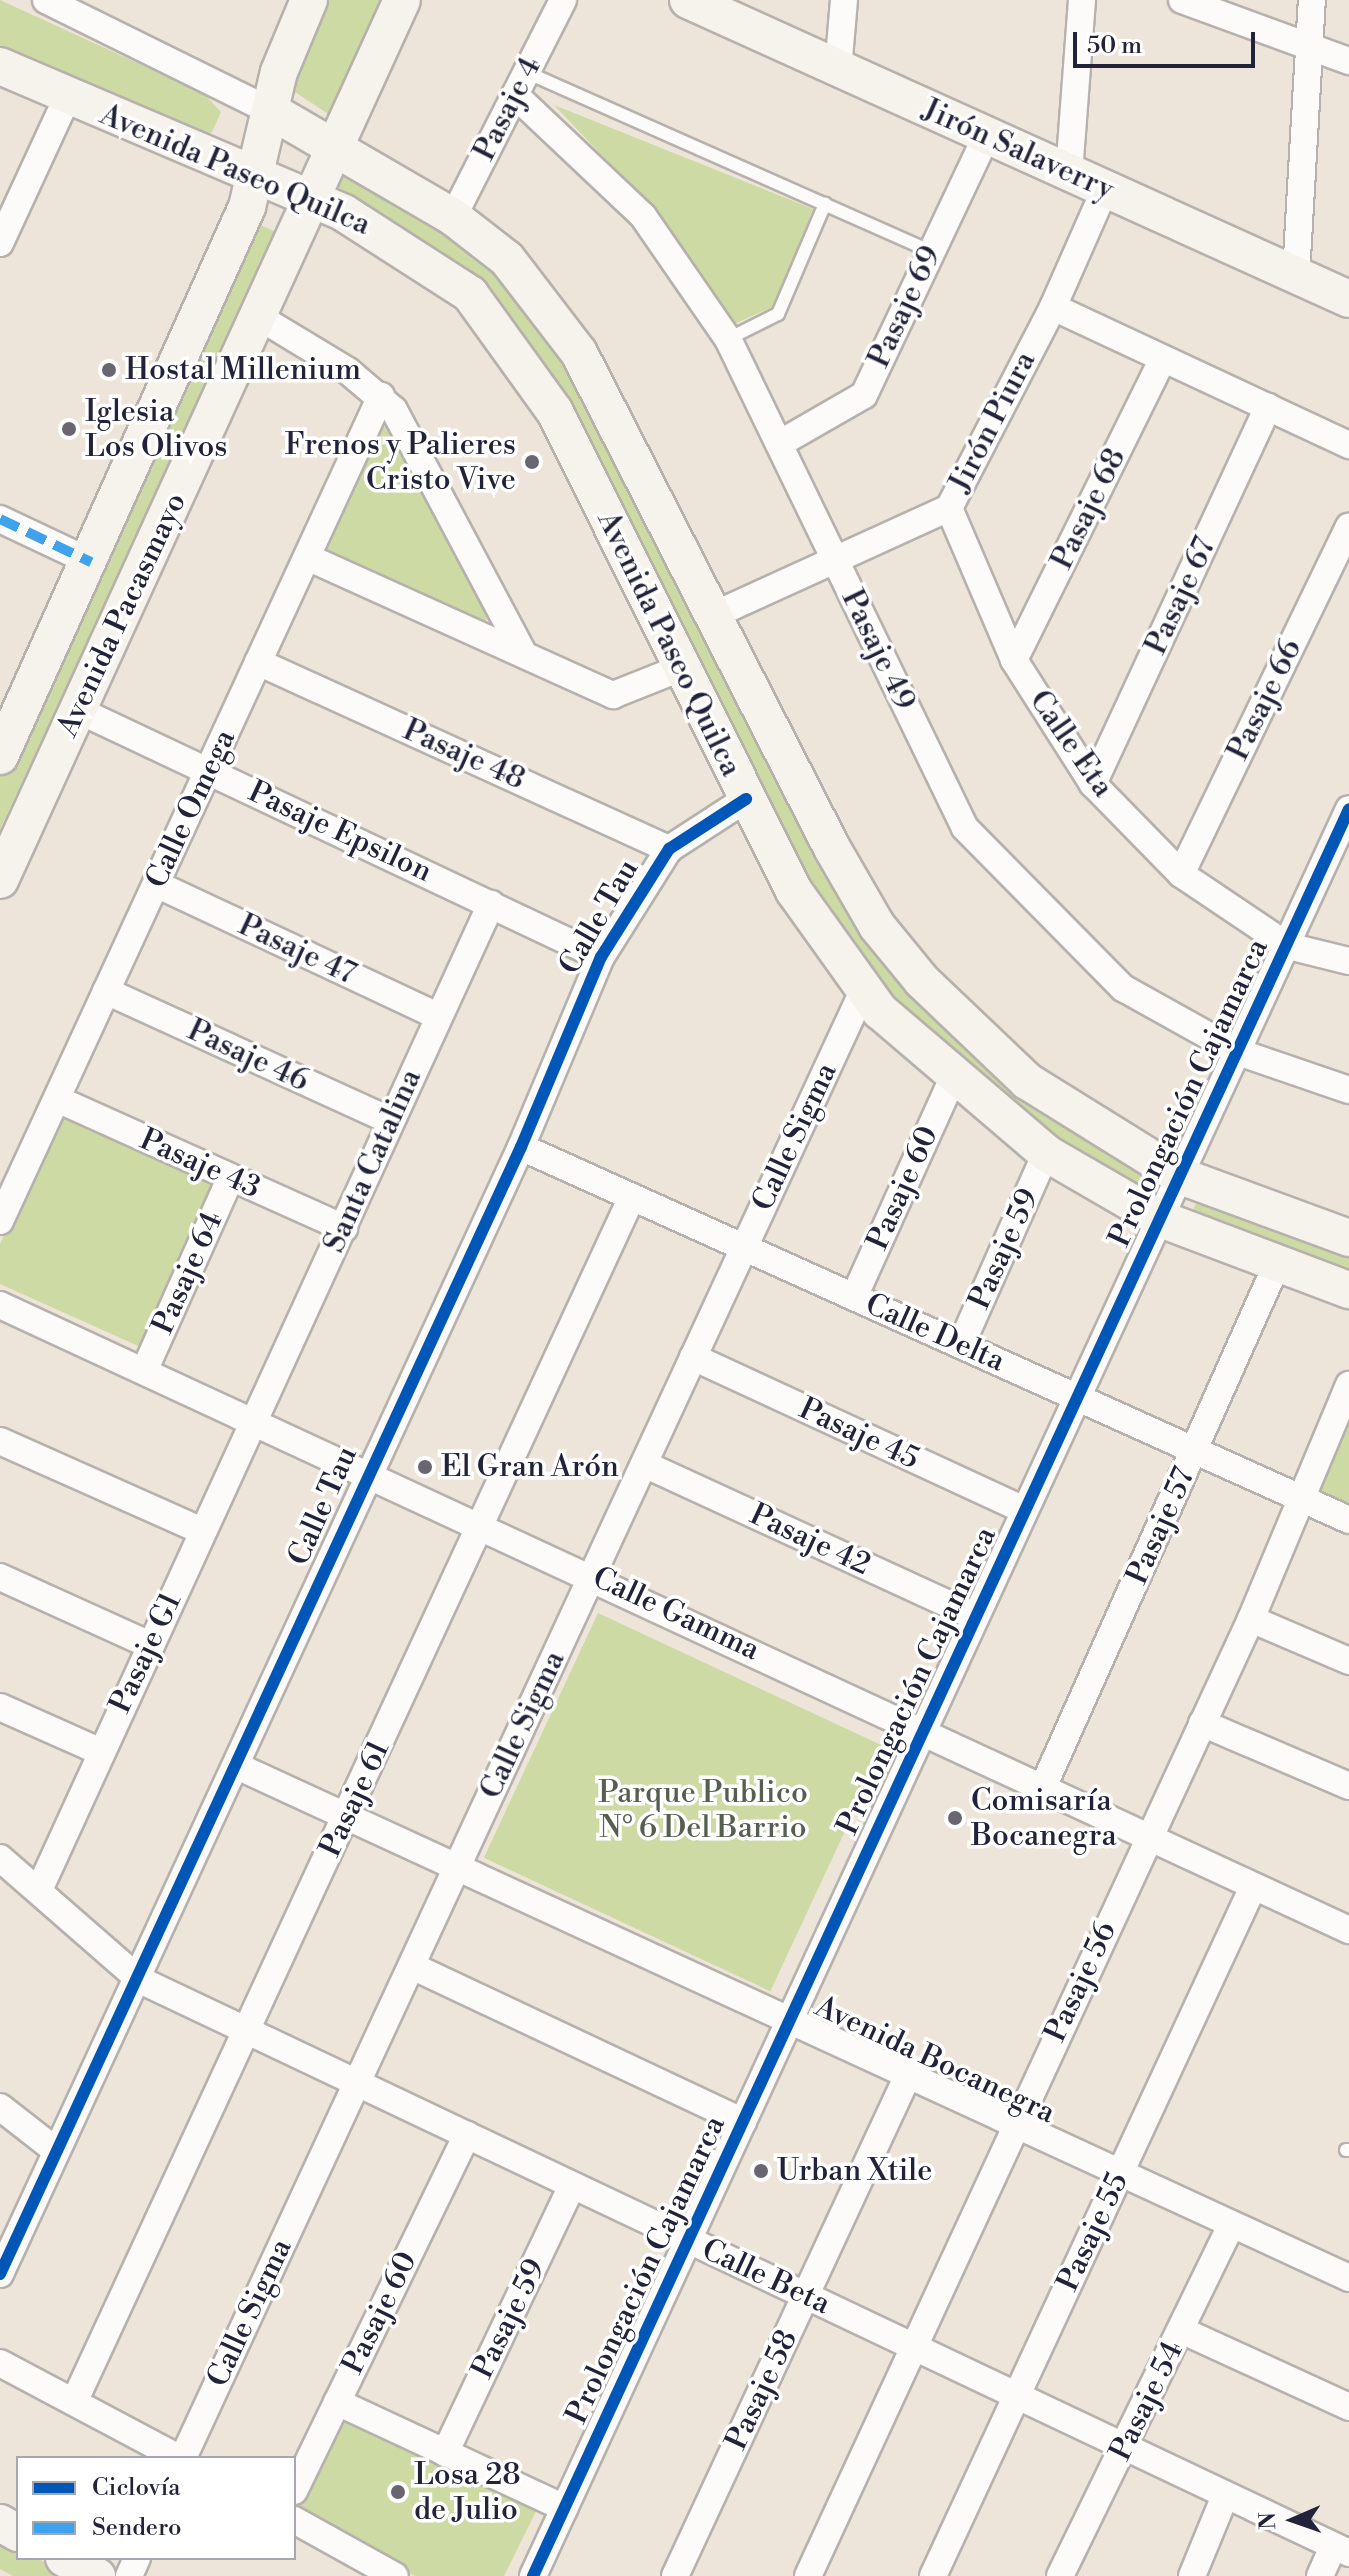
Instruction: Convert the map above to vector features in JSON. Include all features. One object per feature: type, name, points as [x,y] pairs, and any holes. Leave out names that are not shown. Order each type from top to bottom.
[{"type":"main road","name":"Avenida Pacasmayo","points":[[0,756],[91,562],[256,174],[271,111],[309,0]]},
{"type":"main road","name":"Avenida Pacasmayo","points":[[0,880],[402,0]]},
{"type":"main road","name":"Jirón Salaverry","points":[[688,0],[1349,299]]},
{"type":"main road","name":"Avenida Paseo Quilca","points":[[0,66],[67,98],[256,174],[365,224],[470,294],[517,352],[555,412],[794,891],[863,991],[952,1080],[1046,1153],[1158,1218],[1276,1266],[1349,1290]]},
{"type":"main road","name":"Avenida Paseo Quilca","points":[[271,111],[453,217],[507,259],[579,353],[832,848],[877,926],[922,981],[1027,1081],[1178,1175],[1349,1238]]},
{"type":"main road","points":[[68,2560],[97,2576]]},
{"type":"street","name":"Avenida Paseo Quilca","points":[[46,0],[271,111]]},
{"type":"street","name":"Pasaje 4","points":[[453,217],[563,0]]},
{"type":"street","points":[[838,70],[844,0]]},
{"type":"street","points":[[1069,173],[1082,0]]},
{"type":"street","points":[[1182,0],[1349,61]]},
{"type":"street","points":[[1296,275],[1312,0]]},
{"type":"street","name":"Pasaje 49","points":[[520,84],[643,216],[728,339],[784,441],[834,559],[965,828],[1123,988],[1238,1052],[1349,1090]]},
{"type":"street","points":[[0,243],[67,98]]},
{"type":"street","name":"Pasaje 69","points":[[784,441],[864,395],[986,137]]},
{"type":"street","name":"Jirón Piura","points":[[714,615],[949,508],[1053,307],[1105,189]]},
{"type":"street","points":[[1053,307],[1349,445]]},
{"type":"street","points":[[259,317],[381,396],[411,435],[524,655]]},
{"type":"street","name":"Pasaje 68","points":[[1014,660],[1163,359]]},
{"type":"street","name":"Calle Omega","points":[[0,1221],[381,396]]},
{"type":"street","name":"Pasaje 67","points":[[1093,784],[1268,407]]},
{"type":"street","name":"Calle Eta","points":[[949,508],[1014,660],[1093,784],[1181,874],[1288,946],[1349,961]]},
{"type":"street","points":[[0,519],[91,562]]},
{"type":"street","name":"Pasaje 66","points":[[1181,874],[1349,527]]},
{"type":"street","points":[[307,557],[613,695],[681,668]]},
{"type":"street","name":"Pasaje 48","points":[[258,662],[669,849]]},
{"type":"street","name":"Pasaje Epsilon","points":[[78,710],[601,957]]},
{"type":"street","name":"Calle Tau","points":[[0,2274],[55,2150],[140,1980],[366,1471],[521,1147],[601,957],[669,849],[746,799]]},
{"type":"street","name":"Prolongación Cajamarca","points":[[533,2576],[1349,809]]},
{"type":"street","name":"Pasaje 47","points":[[156,884],[438,1016]]},
{"type":"street","name":"Santa Catalina","points":[[255,1417],[491,904]]},
{"type":"street","name":"Pasaje 46","points":[[106,991],[391,1121]]},
{"type":"street","name":"Calle Sigma","points":[[182,2456],[863,991]]},
{"type":"street","name":"Pasaje 60","points":[[854,1297],[952,1080]]},
{"type":"street","name":"Pasaje 43","points":[[57,1099],[344,1228]]},
{"type":"street","name":"Calle Delta","points":[[521,1147],[1349,1520]]},
{"type":"street","name":"Pasaje 59","points":[[961,1345],[1046,1153]]},
{"type":"street","name":"Pasaje 64","points":[[145,1369],[231,1177]]},
{"type":"street","name":"Pasaje 61","points":[[75,2400],[632,1197]]},
{"type":"street","name":"Pasaje 57","points":[[1044,1785],[1276,1266]]},
{"type":"street","name":"Calle Gamma","points":[[0,1305],[255,1417],[1044,1785],[1149,1839],[1349,1930]]},
{"type":"street","name":"Pasaje 45","points":[[693,1357],[1024,1510]]},
{"type":"street","name":"Pasaje 56","points":[[808,2576],[1014,2123],[1251,1619],[1305,1500],[1349,1385]]},
{"type":"street","name":"Pasaje G1","points":[[39,1890],[255,1417]]},
{"type":"street","points":[[0,1441],[202,1531]]},
{"type":"street","name":"Pasaje 42","points":[[644,1464],[975,1616]]},
{"type":"street","points":[[0,1577],[150,1645]]},
{"type":"street","points":[[1251,1619],[1349,1661]]},
{"type":"street","points":[[0,1707],[101,1752]]},
{"type":"street","points":[[1202,1723],[1349,1786]]},
{"type":"street","name":"Avenida Bocanegra","points":[[237,1766],[909,2073],[1014,2123],[1118,2178],[1349,2278]]},
{"type":"street","name":"Calle Beta","points":[[0,1858],[140,1980],[1341,2550]]},
{"type":"street","name":"Pasaje 55","points":[[933,2576],[1253,1887]]},
{"type":"street","points":[[412,1966],[743,2122]]},
{"type":"street","name":"Pasaje 58","points":[[675,2576],[909,2073]]},
{"type":"street","points":[[0,2107],[55,2150]]},
{"type":"street","name":"Pasaje 60","points":[[296,2487],[467,2135]]},
{"type":"street","name":"Pasaje 59","points":[[445,2453],[572,2186]]},
{"type":"street","name":"Pasaje 54","points":[[1060,2576],[1231,2225]]},
{"type":"street","points":[[1181,2330],[1349,2407]]},
{"type":"street","points":[[0,2363],[177,2456]]},
{"type":"street","points":[[337,2402],[564,2508]]},
{"type":"street","points":[[1192,2576],[1225,2496]]},
{"type":"street","points":[[296,2521],[395,2576]]},
{"type":"street","points":[[1320,2576],[1341,2550]]},
{"type":"lane","points":[[520,84],[825,204],[932,252]]},
{"type":"lane","points":[[728,339],[778,314],[825,204]]},
{"type":"green space","points":[[0,0],[203,93],[221,112],[212,132],[195,139],[0,49]]},
{"type":"green space","points":[[320,0],[392,0],[336,119],[283,84]]},
{"type":"green space","points":[[554,105],[813,209],[774,306],[732,325],[649,205]]},
{"type":"green space","points":[[344,167],[450,234],[523,299],[575,367],[865,935],[1154,1177],[1153,1191],[1144,1198],[1037,1133],[913,1035],[809,888],[560,399],[336,197]]},
{"type":"green space","points":[[251,220],[278,233],[0,829],[0,758]]},
{"type":"green space","points":[[379,426],[392,428],[490,613],[482,627],[322,554]]},
{"type":"green space","points":[[63,1107],[225,1178],[145,1349],[0,1284],[0,1244]]},
{"type":"green space","points":[[1198,1199],[1349,1249],[1349,1278],[1188,1222]]},
{"type":"green space","points":[[1349,1393],[1349,1511],[1310,1493]]},
{"type":"green space","name":"Parque Publico N° 6 Del Barrio","points":[[598,1613],[884,1747],[770,1991],[484,1858]]},
{"type":"green space","points":[[340,2414],[539,2505],[504,2576],[415,2576],[296,2511]]},
{"type":"green space","points":[[0,2537],[16,2546],[16,2560],[41,2560],[70,2576],[13,2576],[0,2569]]},
{"type":"marked path","points":[[0,519],[91,562]]},
{"type":"cycle path","points":[[0,2274],[521,1147],[601,957],[669,849],[746,799]]},
{"type":"cycle path","points":[[533,2576],[1349,809]]},
{"type":"place","name":"Hostal Millenium","points":[[109,370]]},
{"type":"place","name":"Iglesia Los Olivos","points":[[69,429]]},
{"type":"place","name":"Frenos y Palieres Cristo Vive","points":[[532,462]]},
{"type":"place","name":"El Gran Arón","points":[[425,1467]]},
{"type":"place","name":"Comisaría Bocanegra","points":[[955,1818]]},
{"type":"place","name":"Urban Xtile","points":[[761,2171]]},
{"type":"place","name":"Losa 28 de Julio","points":[[398,2492]]}]
